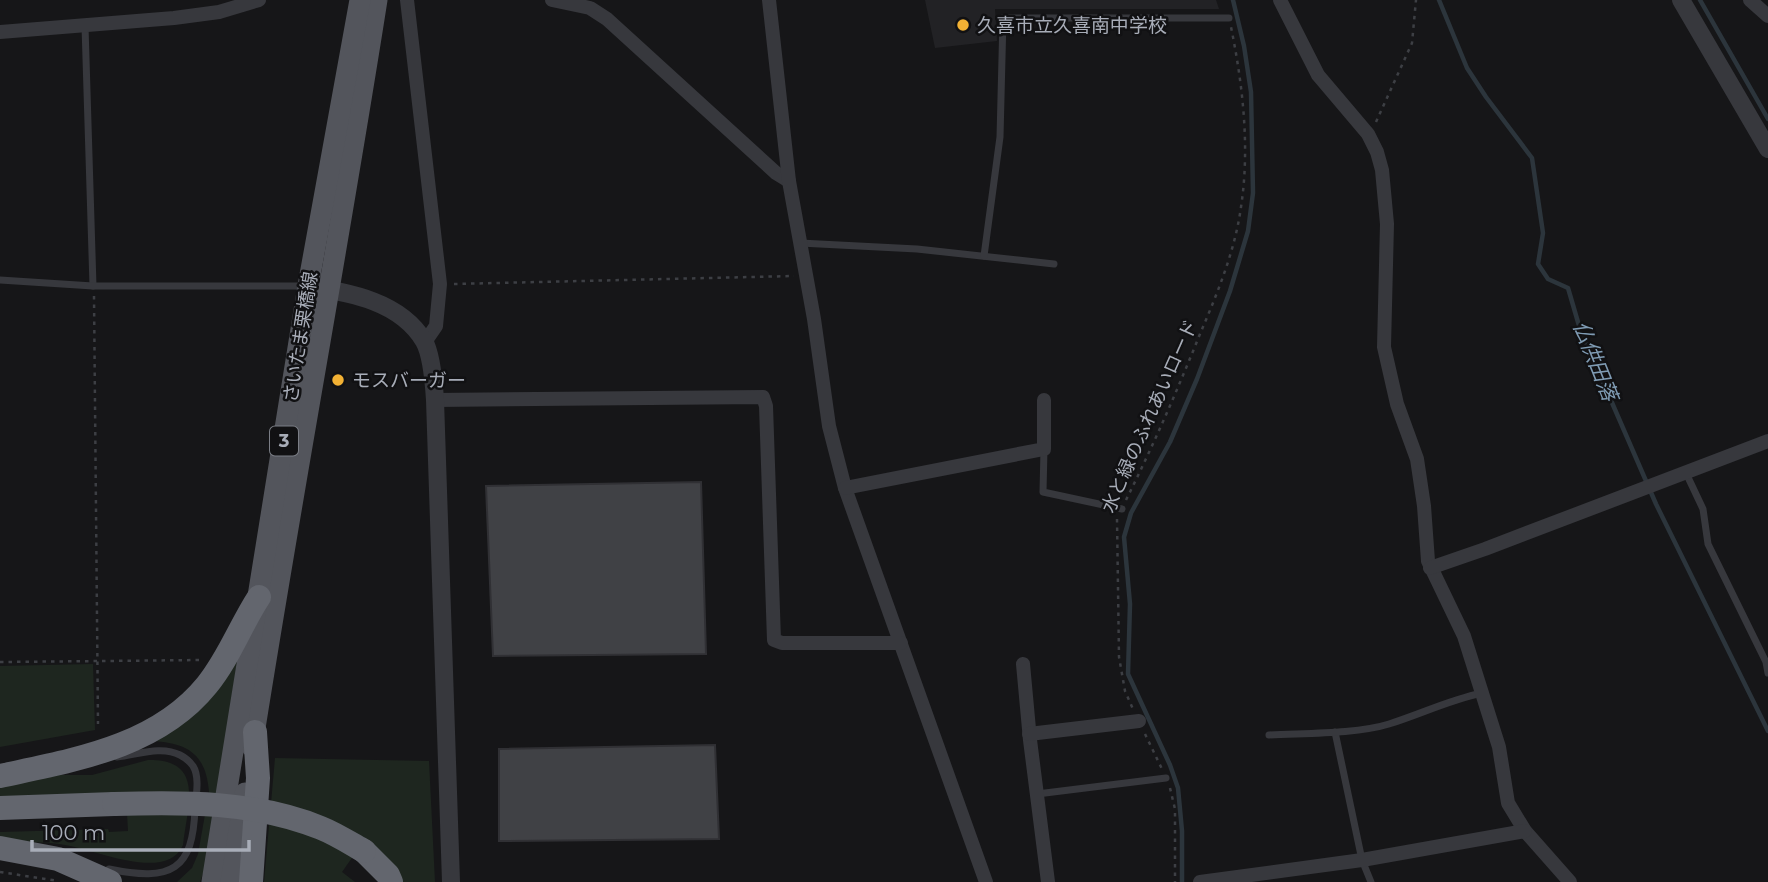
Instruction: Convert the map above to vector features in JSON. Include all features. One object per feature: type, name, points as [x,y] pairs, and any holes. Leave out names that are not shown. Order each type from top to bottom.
[{"type":"highway","points":[[0,776],[74,759],[138,738],[182,712],[207,685],[229,653],[242,622],[259,597]]},
{"type":"highway","points":[[251,882],[258,778],[255,732]]},
{"type":"highway","points":[[0,808],[212,819],[284,831],[388,876],[391,882]]},
{"type":"highway","points":[[0,825],[113,813]]},
{"type":"highway","points":[[0,848],[40,855],[108,875]]},
{"type":"main road","name":"さいたま栗橋線","points":[[212,882],[308,286],[360,0]]},
{"type":"main road","name":"さいたま栗橋線","points":[[231,882],[275,600],[330,290],[377,0]]},
{"type":"street","points":[[0,33],[174,18],[219,12],[259,0]]},
{"type":"street","points":[[407,0],[440,284],[436,326],[425,342]]},
{"type":"street","points":[[769,0],[789,181],[807,276],[829,426],[845,488],[986,882]]},
{"type":"street","points":[[1280,0],[1318,75],[1368,134],[1381,162],[1387,224],[1384,347],[1397,404],[1417,459],[1430,568],[1464,636],[1499,747],[1508,803],[1525,831],[1570,882]]},
{"type":"street","points":[[1750,0],[1768,16]]},
{"type":"street","points":[[561,1],[590,8],[607,19],[776,173],[789,181]]},
{"type":"street","points":[[1684,2],[1768,149]]},
{"type":"street","points":[[308,286],[389,307],[403,317],[425,342],[435,400],[451,882]]},
{"type":"street","points":[[435,400],[763,397],[766,406],[774,640],[782,643],[901,643]]},
{"type":"street","points":[[845,488],[1044,449],[1044,400]]},
{"type":"street","points":[[1430,568],[1768,441]]},
{"type":"street","points":[[1023,664],[1048,882]]},
{"type":"street","points":[[1029,734],[1139,721]]},
{"type":"street","points":[[1200,882],[1362,860],[1525,831]]},
{"type":"lane","points":[[985,256],[1000,137],[1003,18],[1229,18]]},
{"type":"lane","points":[[85,26],[93,286]]},
{"type":"lane","points":[[800,243],[917,249],[1054,264]]},
{"type":"lane","points":[[0,280],[93,286],[308,286]]},
{"type":"lane","points":[[1044,449],[1043,492],[1122,509]]},
{"type":"lane","points":[[1686,472],[1703,509],[1709,544],[1766,663],[1768,673]]},
{"type":"lane","points":[[1269,735],[1335,732],[1386,725],[1457,698],[1482,693]]},
{"type":"lane","points":[[1335,732],[1362,860],[1371,882]]},
{"type":"lane","points":[[74,759],[160,751],[178,754],[193,766],[196,777],[194,837],[183,866],[162,879],[146,880],[108,875]]},
{"type":"lane","points":[[1037,794],[1166,778]]},
{"type":"lane","points":[[40,855],[70,854]]},
{"type":"path","points":[[1368,134],[1412,43],[1416,0]]},
{"type":"path","name":"水と緑のふれあいロード","points":[[1175,882],[1175,809],[1166,778],[1125,691],[1119,657],[1116,521],[1163,426],[1214,301],[1237,232],[1242,206],[1245,149],[1241,76],[1229,18]]},
{"type":"path","points":[[440,284],[807,276]]},
{"type":"path","points":[[93,286],[98,724]]},
{"type":"path","points":[[0,662],[210,660]]},
{"type":"path","points":[[0,872],[61,882]]},
{"type":"shaded area","name":"久喜市立久喜南中学校","points":[[925,0],[1216,0],[1219,9],[995,9],[997,41],[935,48]]},
{"type":"shaded area","points":[[238,656],[207,862],[200,882],[177,882],[192,868],[198,854],[209,792],[207,779],[204,768],[193,753],[176,744],[152,741],[192,716],[220,683]]},
{"type":"shaded area","points":[[93,664],[95,730],[0,747],[0,666]]},
{"type":"shaded area","points":[[275,758],[429,761],[435,882],[399,882],[363,842],[342,872],[355,882],[264,882]]},
{"type":"shaded area","points":[[148,760],[166,762],[179,768],[186,776],[189,788],[187,816],[183,845],[175,856],[148,863],[58,844],[0,841],[0,832],[108,829],[109,832],[128,831],[126,796],[0,801],[0,784],[57,775],[92,775]]},
{"type":"building","points":[[701,482],[706,654],[493,656],[486,486]]},
{"type":"building","points":[[715,745],[719,839],[499,841],[499,749]]},
{"type":"waterway","points":[[1182,882],[1182,831],[1178,788],[1128,674],[1130,604],[1124,537],[1131,513],[1170,442],[1197,379],[1230,291],[1248,231],[1253,193],[1251,92],[1233,0]]},
{"type":"waterway","name":"仏供田落","points":[[1439,0],[1467,68],[1532,158],[1543,233],[1538,264],[1548,279],[1568,288],[1580,329],[1656,504],[1768,731]]},
{"type":"waterway","points":[[1700,0],[1768,119]]},
{"type":"place","name":"久喜市立久喜南中学校","points":[[963,25]]},
{"type":"place","name":"モスバーガー","points":[[338,380]]}]
